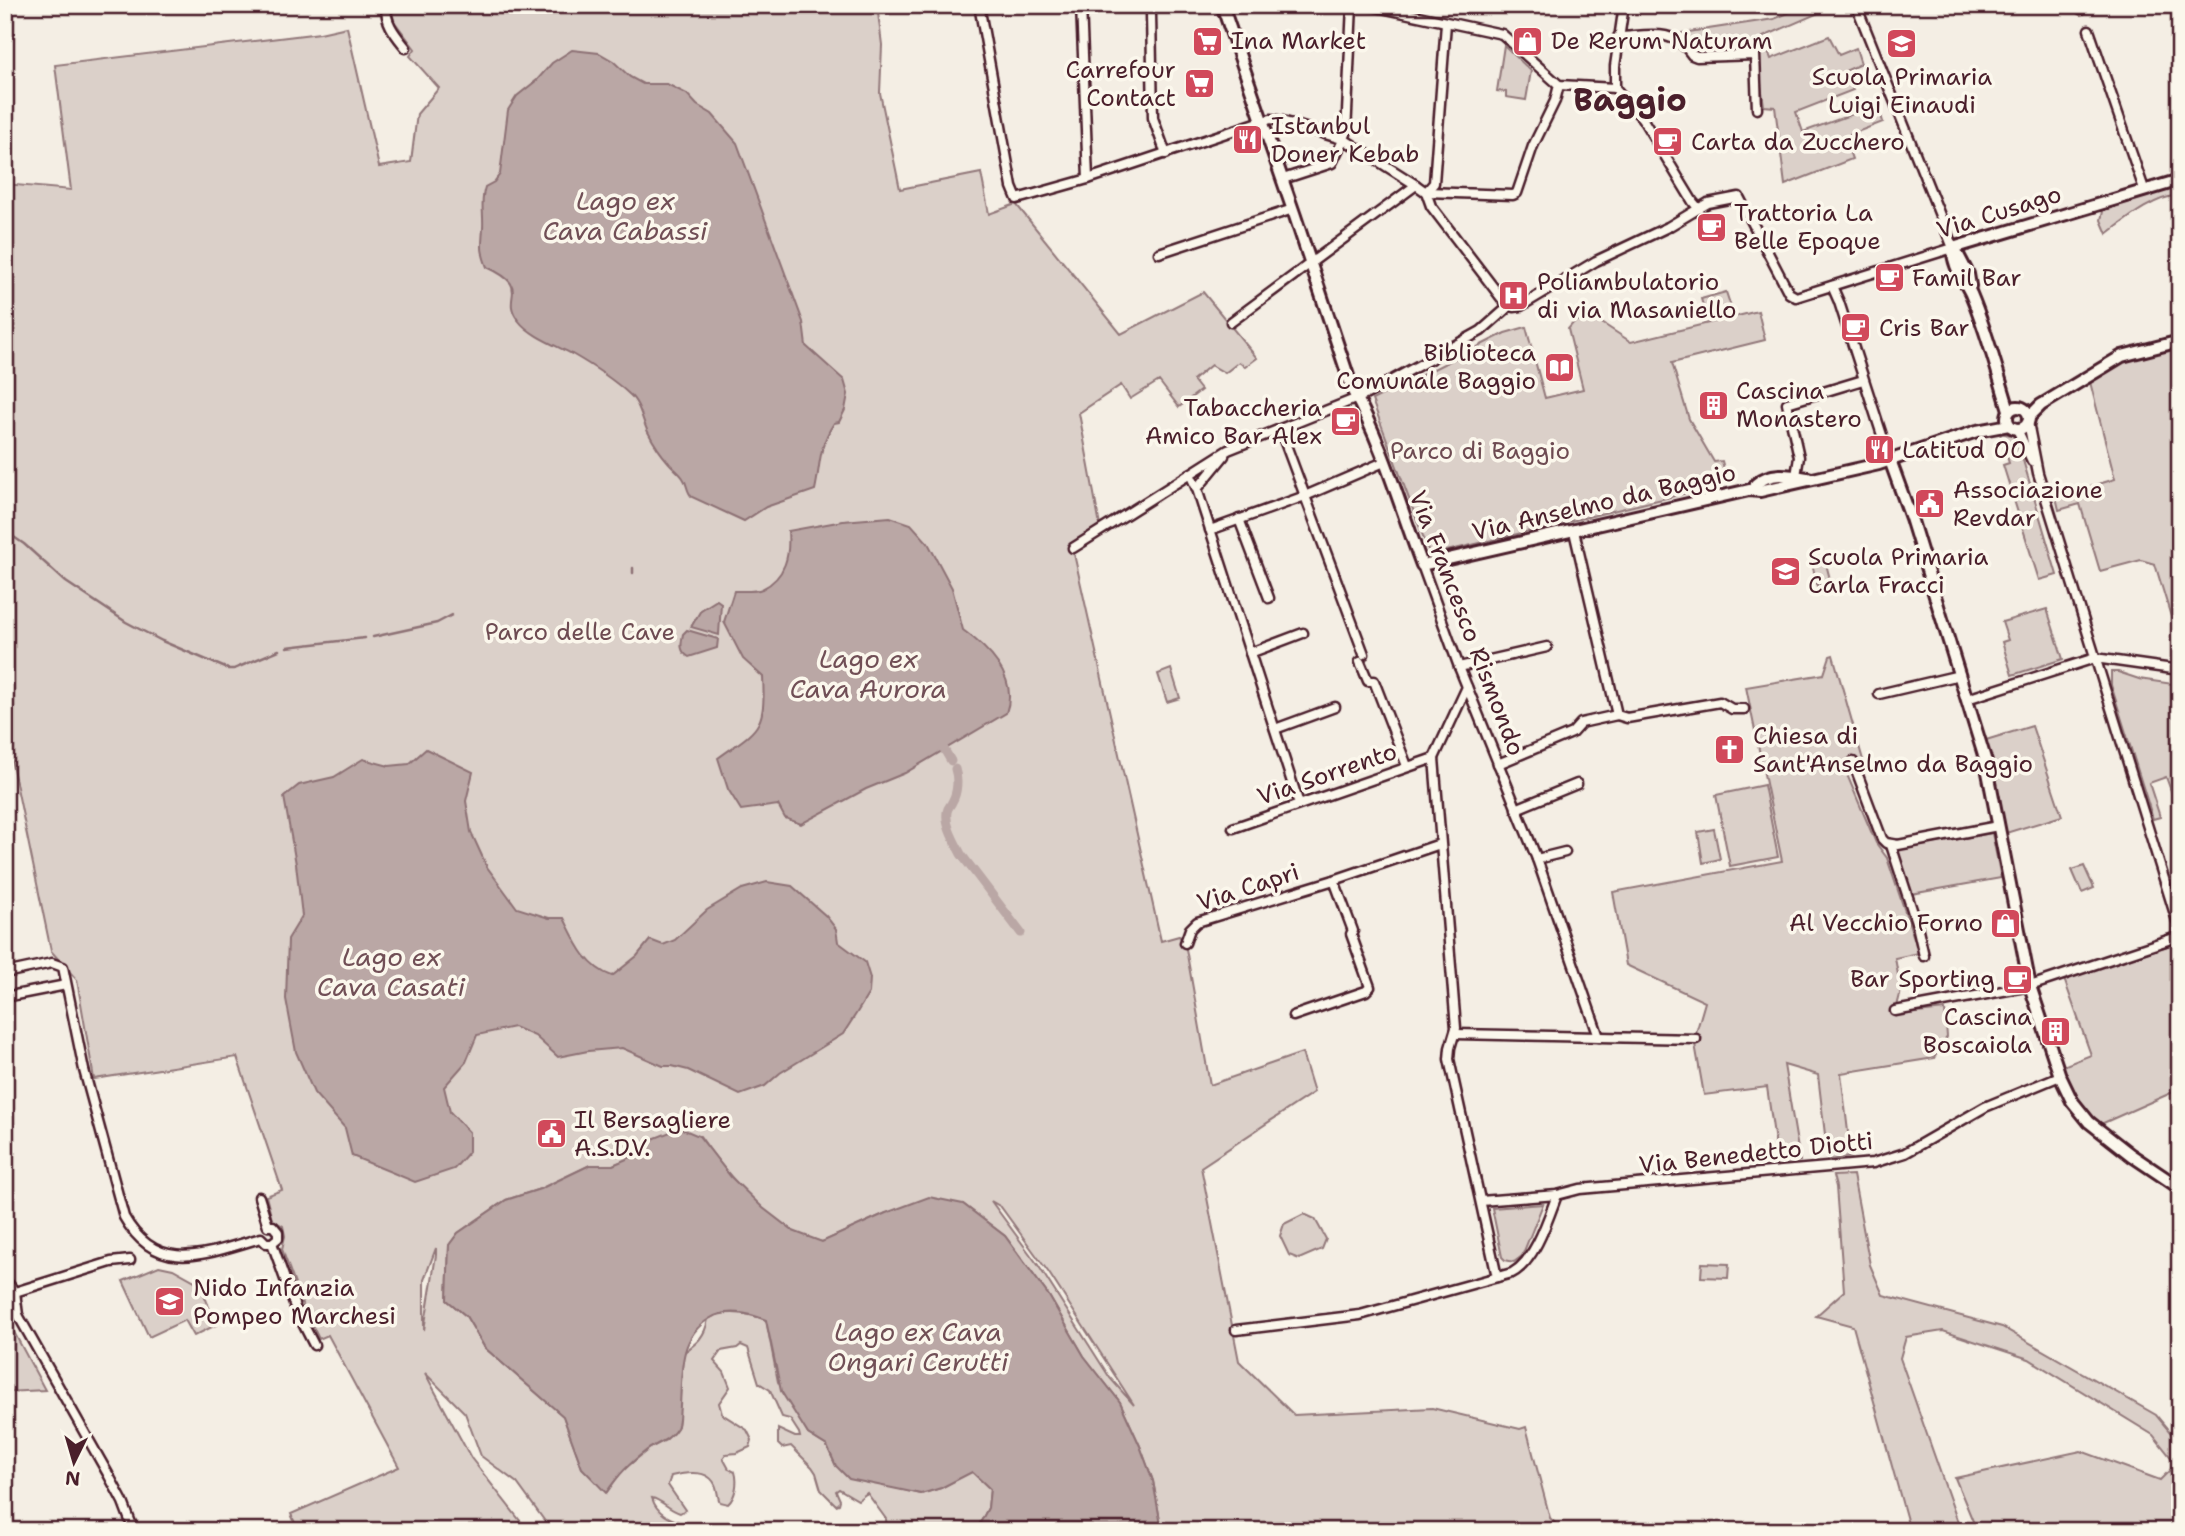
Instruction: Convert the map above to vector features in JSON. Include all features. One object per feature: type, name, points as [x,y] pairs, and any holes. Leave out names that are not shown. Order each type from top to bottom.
[{"type":"street","points":[[386,5],[391,28],[406,48]]},
{"type":"street","points":[[979,5],[1012,187],[1017,198],[1037,195],[1271,119],[1345,140],[1426,192],[1514,195],[1533,146],[1555,101],[1559,85]]},
{"type":"street","points":[[1081,5],[1088,179]]},
{"type":"street","name":"Via Francesco Rismondo","points":[[1222,5],[1353,391],[1384,461],[1459,667],[1537,859],[1599,1037]]},
{"type":"street","points":[[1283,179],[1332,163],[1345,140],[1352,5]]},
{"type":"street","points":[[1367,5],[1399,9],[1446,23],[1502,34],[1559,85],[1615,88]]},
{"type":"street","points":[[1426,192],[1431,206],[1506,304],[1514,307],[1521,306],[1597,261],[1699,209],[1642,118],[1615,88],[1618,37],[1624,5]]},
{"type":"street","points":[[1856,5],[1953,248],[1952,255],[1958,271],[1969,291],[2038,473],[2178,924],[2179,937],[2030,986],[1895,1011]]},
{"type":"street","points":[[1151,14],[1153,118],[1166,154]]},
{"type":"street","points":[[1426,192],[1434,183],[1446,23]]},
{"type":"street","points":[[2089,30],[2144,189]]},
{"type":"street","points":[[1618,37],[1666,35],[1684,43],[1692,55],[1698,57],[1755,55],[1757,108]]},
{"type":"street","name":"Via Cusago","points":[[1699,209],[1708,203],[1740,197],[1789,293],[1796,297],[2180,180]]},
{"type":"street","points":[[1231,322],[1416,185]]},
{"type":"street","points":[[1158,253],[1293,209]]},
{"type":"street","points":[[1832,286],[1910,514],[1986,762],[2030,986],[2060,1076],[2072,1101],[2089,1122],[2180,1188]]},
{"type":"street","points":[[1073,548],[1228,450],[1357,398],[1481,331],[1506,309],[1506,304]]},
{"type":"street","points":[[2017,417],[2122,356],[2180,341]]},
{"type":"street","points":[[1793,480],[1799,466],[1798,451],[1787,403],[1863,380]]},
{"type":"street","points":[[2017,417],[2038,473]]},
{"type":"street","name":"Via Anselmo da Baggio","points":[[1422,565],[1755,489],[1760,491],[1793,480],[1815,479],[1879,464],[2017,417]]},
{"type":"street","points":[[1280,429],[1368,681],[1374,681],[1407,766]]},
{"type":"street","points":[[1197,489],[1228,450]]},
{"type":"street","points":[[1210,530],[1305,496],[1384,461]]},
{"type":"street","points":[[1190,474],[1299,804]]},
{"type":"street","points":[[1239,519],[1269,598]]},
{"type":"street","points":[[1574,531],[1617,715]]},
{"type":"street","points":[[1250,653],[1303,633]]},
{"type":"street","points":[[1459,667],[1547,647]]},
{"type":"street","points":[[1967,699],[2095,658],[2180,670]]},
{"type":"street","points":[[1879,694],[1959,675]]},
{"type":"street","points":[[1467,687],[1434,758],[1456,1034],[1449,1059],[1497,1277]]},
{"type":"street","points":[[1498,764],[1572,733],[1581,723],[1617,715],[1627,718],[1720,702],[1732,709],[1744,709]]},
{"type":"street","points":[[1275,729],[1335,707]]},
{"type":"street","name":"Via Sorrento","points":[[1233,828],[1434,758]]},
{"type":"street","points":[[1853,762],[1882,839],[1891,845],[1917,925],[1924,956]]},
{"type":"street","points":[[1516,809],[1577,784]]},
{"type":"street","points":[[1891,845],[1998,826]]},
{"type":"street","name":"Via Capri","points":[[1185,943],[1190,929],[1197,922],[1440,844]]},
{"type":"street","points":[[1537,859],[1565,852]]},
{"type":"street","name":"Via Capri","points":[[1293,1016],[1366,991],[1370,987],[1334,880]]},
{"type":"street","points":[[5,973],[52,962],[63,967],[84,1070],[113,1181],[132,1233],[154,1250],[181,1256],[261,1238]]},
{"type":"street","points":[[5,997],[66,985]]},
{"type":"street","points":[[1456,1034],[1696,1039]]},
{"type":"street","name":"Via Benedetto Diotti","points":[[1481,1201],[1557,1195],[1580,1189],[1873,1163],[1905,1153],[1986,1107],[2060,1076]]},
{"type":"street","points":[[1236,1330],[1360,1315],[1512,1273],[1527,1261],[1557,1195]]},
{"type":"street","points":[[259,1197],[268,1226]]},
{"type":"street","points":[[268,1226],[278,1232],[278,1238],[272,1243],[265,1243],[261,1238],[261,1231],[268,1226]]},
{"type":"street","points":[[272,1243],[296,1310],[314,1345]]},
{"type":"street","points":[[10,1289],[111,1262],[130,1260]]},
{"type":"street","points":[[10,1289],[10,1304],[5,1306],[18,1315]]},
{"type":"street","points":[[10,1289],[18,1315],[108,1474],[134,1531]]},
{"type":"green space","name":"Parco delle Cave","points":[[391,5],[877,5],[882,45],[880,93],[900,189],[981,173],[989,214],[1016,204],[1121,334],[1203,292],[1257,358],[1245,367],[1239,362],[1225,373],[1211,365],[1193,380],[1201,390],[1179,407],[1159,381],[1130,399],[1121,385],[1079,413],[1100,526],[1072,545],[1161,941],[1179,936],[1185,943],[1210,1085],[1302,1053],[1314,1092],[1201,1167],[1239,1361],[1294,1415],[1432,1408],[1520,1429],[1526,1427],[1550,1518],[1560,1531],[1162,1531],[1153,1481],[1120,1402],[1084,1356],[1049,1296],[1005,1236],[963,1204],[886,1213],[822,1242],[798,1234],[778,1221],[730,1175],[700,1136],[655,1138],[634,1156],[613,1165],[590,1165],[540,1189],[506,1200],[458,1233],[449,1245],[447,1300],[466,1316],[485,1348],[563,1416],[582,1468],[607,1492],[622,1471],[650,1448],[666,1440],[678,1426],[683,1353],[700,1339],[708,1319],[737,1313],[766,1320],[778,1382],[808,1434],[827,1446],[836,1466],[887,1486],[921,1494],[941,1488],[972,1471],[990,1488],[988,1508],[976,1531],[887,1531],[886,1519],[867,1493],[858,1500],[839,1489],[836,1491],[840,1500],[836,1505],[821,1490],[812,1467],[791,1446],[782,1448],[778,1444],[778,1429],[795,1437],[800,1437],[799,1433],[790,1419],[782,1417],[770,1390],[759,1383],[748,1348],[741,1345],[721,1351],[714,1361],[724,1372],[730,1387],[719,1403],[722,1414],[747,1430],[752,1440],[750,1447],[737,1453],[726,1454],[723,1458],[729,1469],[735,1472],[733,1497],[728,1504],[720,1502],[711,1478],[699,1473],[685,1473],[671,1476],[668,1485],[685,1510],[676,1512],[652,1498],[655,1506],[666,1516],[701,1531],[552,1531],[517,1483],[481,1456],[465,1413],[425,1373],[471,1458],[528,1531],[278,1531],[295,1523],[291,1514],[399,1467],[328,1335],[319,1339],[304,1309],[282,1249],[285,1236],[283,1226],[272,1220],[266,1196],[282,1190],[237,1057],[94,1079],[77,980],[51,951],[5,730],[5,184],[71,190],[55,65],[320,33],[347,27],[379,167],[411,162],[417,114],[439,88],[410,56],[415,49],[394,21]],"holes":[[[991,1201],[1001,1207],[1049,1273],[1134,1405],[1110,1378],[1038,1265]],[[436,1248],[436,1255],[424,1330],[424,1280]]]},
{"type":"green space","points":[[1807,5],[1837,5],[1763,37],[1771,59],[1829,36],[1839,55],[1856,48],[1861,64],[1845,71],[1853,90],[1796,112],[1803,132],[1878,105],[1883,122],[1844,137],[1852,159],[1785,185],[1775,107],[1764,106],[1756,47],[1699,50],[1682,33],[1774,19]]},
{"type":"green space","points":[[1504,45],[1531,71],[1526,100],[1506,97],[1506,92],[1497,91]]},
{"type":"green space","points":[[2180,187],[2180,195],[2151,204],[2107,234],[2101,220],[2104,207]]},
{"type":"green space","points":[[1726,292],[1731,307],[1706,315],[1701,299]]},
{"type":"green space","name":"Parco di Baggio","points":[[1582,310],[1631,342],[1758,311],[1765,340],[1672,363],[1689,419],[1714,462],[1722,461],[1727,480],[1712,487],[1430,555],[1372,400],[1505,333],[1526,327],[1545,398],[1583,389],[1568,329],[1574,322],[1583,319]]},
{"type":"green space","points":[[2180,348],[2180,628],[2172,620],[2155,564],[2141,560],[2100,571],[2080,504],[2059,510],[2056,497],[2115,479],[2090,382],[2127,359]]},
{"type":"green space","points":[[2000,433],[2012,435],[2017,440],[2057,575],[2039,580],[2003,465],[2009,463]]},
{"type":"green space","points":[[1825,560],[1831,583],[1817,586],[1812,563]]},
{"type":"green space","points":[[2047,609],[2063,659],[2012,675],[2002,642],[2008,640],[2002,622]]},
{"type":"green space","points":[[1833,655],[1863,760],[1845,770],[1876,843],[1887,858],[1919,953],[1895,958],[1901,991],[1897,1006],[1899,1015],[1945,1010],[1947,1037],[1934,1058],[1841,1073],[1851,1157],[1828,1160],[1818,1075],[1784,1065],[1800,1161],[1778,1163],[1767,1087],[1704,1095],[1695,1044],[1705,1002],[1626,965],[1613,892],[1782,861],[1746,687],[1824,674],[1830,656]]},
{"type":"green space","points":[[1171,669],[1180,698],[1167,702],[1158,674]]},
{"type":"green space","points":[[2111,672],[2180,685],[2178,810],[2166,777],[2149,783],[2160,817],[2153,819],[2111,685]]},
{"type":"green space","points":[[2032,726],[2062,816],[2006,833],[1986,740]]},
{"type":"green space","points":[[1764,785],[1778,857],[1730,866],[1716,795]]},
{"type":"green space","points":[[1714,829],[1720,859],[1703,863],[1698,832]]},
{"type":"green space","points":[[1992,833],[2001,878],[1911,894],[1898,850]]},
{"type":"green space","points":[[2084,866],[2094,888],[2082,893],[2072,870]]},
{"type":"green space","points":[[2180,942],[2180,1089],[2101,1124],[2078,1097],[2063,1066],[2091,1055],[2064,979]]},
{"type":"green space","points":[[1853,1175],[1870,1265],[1883,1295],[2002,1327],[2156,1415],[2180,1444],[2180,1531],[1977,1531],[1955,1478],[2081,1451],[2160,1480],[2176,1464],[2153,1435],[2029,1359],[1943,1331],[1906,1337],[1900,1358],[1961,1531],[1910,1531],[1853,1326],[1816,1316],[1844,1291],[1833,1176]]},
{"type":"green space","points":[[1543,1204],[1522,1256],[1514,1262],[1505,1260],[1502,1257],[1492,1208]]},
{"type":"green space","points":[[1304,1214],[1315,1219],[1326,1239],[1322,1249],[1299,1259],[1289,1255],[1280,1236],[1284,1224]]},
{"type":"green space","points":[[1702,1263],[1729,1264],[1728,1278],[1701,1277]]},
{"type":"green space","name":"Nido Infanzia Pompeo Marchesi","points":[[159,1266],[173,1269],[200,1284],[216,1325],[194,1336],[185,1320],[149,1337],[123,1281]]},
{"type":"green space","points":[[5,1318],[7,1319],[45,1390],[5,1392]]},
{"type":"water","name":"Lago ex Cava Cabassi","points":[[572,50],[599,53],[643,84],[667,84],[687,94],[697,105],[712,114],[737,143],[803,322],[806,346],[844,380],[848,394],[839,422],[834,423],[825,440],[815,490],[766,507],[744,521],[692,497],[682,476],[652,440],[633,398],[594,368],[523,326],[513,311],[513,292],[509,281],[487,267],[482,247],[483,198],[485,187],[494,182],[500,174],[508,110],[517,96],[552,63]]},
{"type":"water","name":"Lago ex Cava Aurora","points":[[890,517],[911,524],[928,543],[952,588],[963,630],[983,646],[1005,676],[1009,700],[1006,713],[905,773],[866,789],[801,824],[785,818],[778,805],[741,810],[728,789],[718,758],[751,734],[757,726],[761,718],[764,695],[763,677],[743,659],[724,622],[734,591],[759,590],[776,578],[785,565],[788,531],[843,521]]},
{"type":"water","points":[[717,600],[721,603],[719,635],[691,627],[701,610]]},
{"type":"water","points":[[687,630],[718,639],[717,648],[689,657],[682,647],[683,634]]},
{"type":"water","name":"Lago ex Cava Casati","points":[[426,749],[473,772],[466,801],[471,832],[487,867],[517,908],[549,918],[564,918],[583,953],[603,972],[612,976],[637,956],[650,940],[663,945],[675,940],[707,910],[742,889],[767,882],[792,886],[826,916],[836,929],[838,942],[865,962],[870,978],[869,993],[843,1034],[780,1073],[765,1086],[740,1095],[688,1070],[663,1066],[622,1048],[558,1057],[535,1036],[514,1027],[477,1035],[466,1062],[444,1087],[450,1112],[469,1132],[469,1152],[454,1169],[415,1182],[352,1156],[345,1128],[314,1093],[296,1052],[286,999],[288,939],[302,916],[284,797],[299,785],[334,777],[363,759],[389,766],[409,764]]},
{"type":"water","name":"Lago ex Cava Ongari Cerutti","points":[[680,1128],[699,1136],[731,1177],[763,1208],[793,1231],[822,1242],[929,1197],[963,1204],[1005,1236],[1049,1296],[1084,1356],[1120,1402],[1153,1481],[1162,1531],[976,1531],[988,1508],[990,1489],[972,1472],[941,1488],[921,1494],[849,1479],[836,1466],[827,1446],[808,1434],[781,1391],[766,1320],[737,1313],[722,1314],[709,1319],[692,1336],[682,1369],[677,1428],[630,1465],[606,1493],[582,1468],[563,1416],[485,1348],[466,1316],[447,1300],[449,1245],[458,1233],[506,1200],[540,1189],[590,1165],[613,1165],[634,1156],[655,1138]]},
{"type":"waterway","points":[[5,531],[24,544],[66,582],[126,622],[162,641],[228,669],[279,650]]},
{"type":"waterway","points":[[633,568],[633,573]]},
{"type":"waterway","points":[[373,637],[437,623],[452,615]]},
{"type":"waterway","points":[[287,647],[365,638]]},
{"type":"waterway","points":[[944,749],[951,761]]},
{"type":"waterway","points":[[955,769],[956,790],[947,812],[951,834],[961,854],[1021,933]]},
{"type":"place","name":"Ina Market","points":[[1208,41]]},
{"type":"place","name":"De Rerum Naturam","points":[[1528,41]]},
{"type":"place","name":"Scuola Primaria Luigi Einaudi","points":[[1902,43]]},
{"type":"place","name":"Carrefour Contact","points":[[1199,84]]},
{"type":"place","name":"Istanbul Doner Kebab","points":[[1248,140]]},
{"type":"place","name":"Carta da Zucchero","points":[[1668,142]]},
{"type":"place","name":"Trattoria La Belle Epoque","points":[[1711,227]]},
{"type":"place","name":"Famil Bar","points":[[1889,278]]},
{"type":"place","name":"Poliambulatorio di via Masaniello","points":[[1514,296]]},
{"type":"place","name":"Cris Bar","points":[[1856,328]]},
{"type":"place","name":"Biblioteca Comunale Baggio","points":[[1559,367]]},
{"type":"place","name":"Cascina Monastero","points":[[1713,405]]},
{"type":"place","name":"Tabaccheria Amico Bar Alex","points":[[1345,422]]},
{"type":"place","name":"Latitud 00","points":[[1879,450]]},
{"type":"place","name":"Associazione Revdar","points":[[1930,504]]},
{"type":"place","name":"Scuola Primaria Carla Fracci","points":[[1785,571]]},
{"type":"place","name":"Chiesa di Sant'Anselmo da Baggio","points":[[1730,750]]},
{"type":"place","name":"Al Vecchio Forno","points":[[2006,923]]},
{"type":"place","name":"Bar Sporting","points":[[2018,979]]},
{"type":"place","name":"Cascina Boscaiola","points":[[2055,1031]]},
{"type":"place","name":"Il Bersagliere A.S.D.V.","points":[[551,1134]]},
{"type":"place","name":"Nido Infanzia Pompeo Marchesi","points":[[170,1302]]},
{"type":"district","name":"Baggio","points":[[1630,100]]}]
